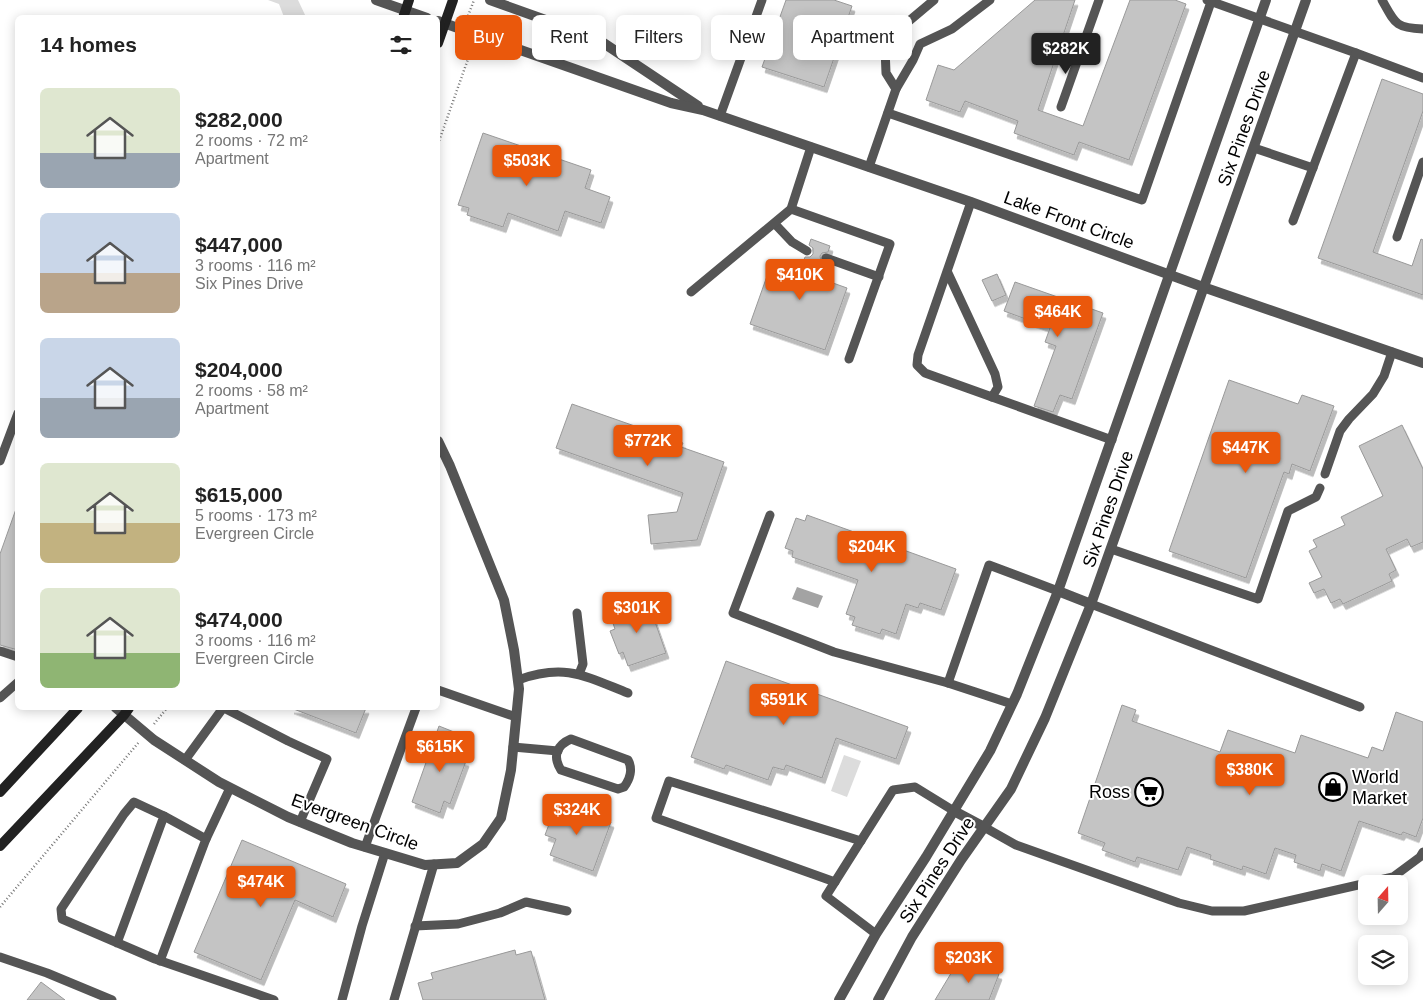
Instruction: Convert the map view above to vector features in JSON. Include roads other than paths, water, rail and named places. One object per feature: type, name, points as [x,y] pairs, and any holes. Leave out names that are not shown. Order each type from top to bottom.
[{"type":"main road","points":[[404,14],[409,0]]},
{"type":"main road","points":[[441,22],[452,0]]},
{"type":"main road","points":[[0,792],[76,710]]},
{"type":"main road","points":[[0,846],[126,711]]},
{"type":"street","points":[[376,0],[404,14]]},
{"type":"street","name":"Lake Front Circle","points":[[490,0],[596,38],[703,110]]},
{"type":"street","name":"Six Pines Drive","points":[[839,1000],[876,934],[990,751],[1012,704],[1058,591],[1266,0]]},
{"type":"street","name":"Six Pines Drive","points":[[878,1000],[912,937],[961,860],[1011,789],[1046,718],[1111,549],[1306,0]]},
{"type":"street","name":"Lake Front Circle","points":[[441,22],[671,103],[703,110],[971,202],[1423,363]]},
{"type":"street","name":"Evergreen Circle","points":[[126,711],[146,734],[230,788],[300,822],[365,847],[425,864],[434,864],[457,863],[483,844],[501,818],[511,770],[519,689],[514,650],[504,600],[440,445]]},
{"type":"street","points":[[1058,591],[1091,604]]},
{"type":"street","points":[[954,811],[984,827]]},
{"type":"lane","points":[[720,116],[762,0]]},
{"type":"lane","points":[[896,89],[886,73],[885,48],[909,21],[934,0]]},
{"type":"lane","points":[[869,167],[896,89],[920,44],[952,29],[990,0]]},
{"type":"lane","points":[[1060,107],[1099,0]]},
{"type":"lane","points":[[1382,0],[1394,21],[1406,28],[1423,30]]},
{"type":"lane","points":[[888,113],[1142,200],[1208,1],[1423,78]]},
{"type":"lane","points":[[1293,221],[1356,53]]},
{"type":"lane","points":[[691,292],[791,209],[811,147]]},
{"type":"lane","points":[[1254,148],[1313,168]]},
{"type":"lane","points":[[1397,236],[1423,162]]},
{"type":"lane","points":[[971,202],[918,355],[917,365],[925,373],[1112,440]]},
{"type":"lane","points":[[791,209],[890,244],[849,359]]},
{"type":"lane","points":[[775,224],[792,242],[807,251]]},
{"type":"lane","points":[[826,258],[878,277]]},
{"type":"lane","points":[[947,271],[995,374],[998,387],[992,397]]},
{"type":"lane","points":[[1325,474],[1340,432],[1349,419],[1374,394],[1384,376],[1392,352]]},
{"type":"lane","points":[[0,462],[15,421]]},
{"type":"lane","points":[[1111,549],[1258,599],[1288,511],[1316,497],[1320,488]]},
{"type":"lane","points":[[770,516],[733,613],[834,652],[948,683],[1012,704]]},
{"type":"lane","points":[[948,683],[989,565],[1058,591]]},
{"type":"lane","points":[[1091,604],[1360,707]]},
{"type":"lane","points":[[577,613],[583,664],[579,674]]},
{"type":"lane","points":[[0,651],[15,657]]},
{"type":"lane","points":[[518,680],[536,673],[560,672],[579,674],[628,694]]},
{"type":"lane","points":[[0,698],[15,685]]},
{"type":"lane","points":[[440,691],[516,717]]},
{"type":"lane","points":[[185,760],[222,710]]},
{"type":"lane","points":[[228,710],[327,759],[300,822]]},
{"type":"lane","points":[[365,847],[415,710]]},
{"type":"lane","points":[[571,740],[628,760],[631,766],[627,783],[624,787],[618,789],[561,770],[556,758],[558,751],[563,743],[571,740]]},
{"type":"lane","points":[[513,747],[558,751]]},
{"type":"lane","points":[[835,882],[656,818],[669,781],[861,841]]},
{"type":"lane","points":[[876,934],[826,896],[893,790],[914,787],[954,811]]},
{"type":"lane","points":[[160,961],[206,839],[230,788]]},
{"type":"lane","points":[[206,839],[134,802],[61,909],[62,919],[160,961],[274,1000]]},
{"type":"lane","points":[[117,943],[164,816]]},
{"type":"lane","points":[[984,827],[1016,845],[1179,903],[1212,911],[1244,911],[1393,876],[1420,857],[1423,852]]},
{"type":"lane","points":[[342,1000],[385,852]]},
{"type":"lane","points":[[394,1000],[434,864]]},
{"type":"lane","points":[[415,926],[458,924],[500,913],[526,902],[567,911]]},
{"type":"lane","points":[[0,957],[47,973],[112,1000]]},
{"type":"place","name":"World Market","points":[[1333,787]]},
{"type":"place","name":"Ross","points":[[1149,792]]}]
